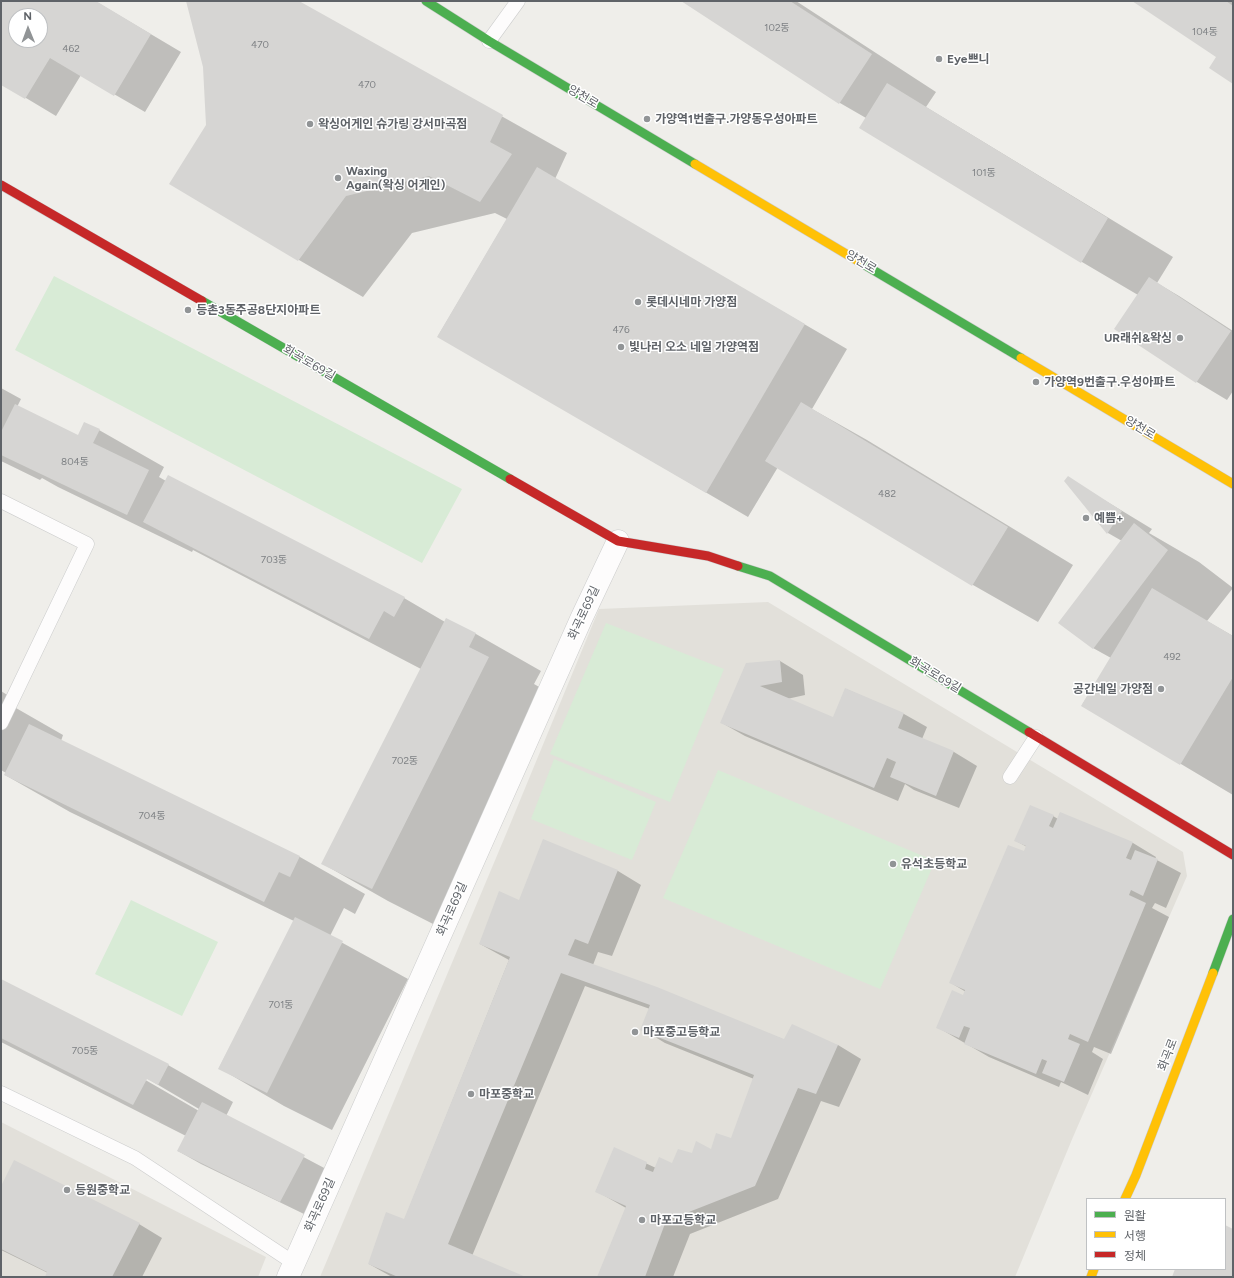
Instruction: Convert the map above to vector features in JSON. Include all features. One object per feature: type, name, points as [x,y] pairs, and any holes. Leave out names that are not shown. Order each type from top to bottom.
[{"type":"street","name":"양천로","points":[[426,1],[489,41],[1233,484]]},
{"type":"street","name":"화곡로69길","points":[[1,184],[618,541],[708,556],[770,576],[1233,855]]},
{"type":"street","name":"화곡로69길","points":[[291,1270],[579,624],[618,541]]},
{"type":"street","name":"화곡로","points":[[1125,1198],[1141,1161],[1233,919]]},
{"type":"lane","points":[[489,41],[518,1]]},
{"type":"lane","points":[[1,501],[87,544],[1,723]]},
{"type":"lane","points":[[1010,777],[1036,737]]},
{"type":"lane","points":[[1,1093],[135,1158],[291,1270]]},
{"type":"shaded area","points":[[768,602],[1183,852],[1187,876],[1073,1137],[1015,1277],[320,1277],[599,609]]},
{"type":"shaded area","name":"등원중학교","points":[[1,1122],[266,1257],[258,1277],[1,1277]]},
{"type":"green space","points":[[54,276],[462,489],[422,563],[15,350]]},
{"type":"green space","points":[[606,623],[724,669],[670,802],[550,754]]},
{"type":"green space","points":[[554,759],[656,802],[632,860],[531,819]]},
{"type":"green space","points":[[718,770],[935,861],[880,989],[663,898]]},
{"type":"green space","points":[[131,900],[218,942],[182,1016],[95,974]]},
{"type":"building","points":[[1,1],[96,1],[151,34],[114,96],[50,58],[25,99],[1,85]]},
{"type":"building","points":[[186,1],[299,1],[503,115],[490,142],[512,154],[480,202],[429,176],[346,196],[298,261],[169,184],[206,125],[203,67]]},
{"type":"building","points":[[681,1],[790,1],[872,54],[839,104]]},
{"type":"building","points":[[1132,1],[1226,1],[1233,6],[1233,84],[1209,68],[1216,57]]},
{"type":"building","points":[[887,83],[1108,218],[1081,263],[859,128]]},
{"type":"building","points":[[537,167],[805,324],[706,493],[437,337]]},
{"type":"building","points":[[1149,277],[1231,331],[1196,383],[1114,329]]},
{"type":"building","points":[[801,402],[1008,527],[972,586],[765,461]]},
{"type":"building","points":[[15,404],[78,435],[84,422],[100,429],[93,443],[149,470],[127,515],[1,455],[1,432]]},
{"type":"building","points":[[168,475],[405,597],[394,617],[384,611],[369,639],[143,522]]},
{"type":"building","points":[[1068,476],[1122,511],[1107,534],[1064,481]]},
{"type":"building","points":[[1134,523],[1168,550],[1093,649],[1058,623]]},
{"type":"building","points":[[1152,588],[1233,636],[1233,677],[1180,765],[1081,706]]},
{"type":"building","points":[[446,618],[476,633],[469,647],[489,657],[372,889],[321,864]]},
{"type":"building","points":[[780,660],[782,682],[760,686],[833,717],[845,688],[904,713],[898,728],[954,751],[936,796],[890,777],[896,762],[887,758],[874,788],[720,723],[746,663]]},
{"type":"building","points":[[29,724],[300,856],[290,877],[279,872],[264,902],[4,775]]},
{"type":"building","points":[[1030,805],[1054,815],[1049,826],[1053,828],[1060,812],[1133,842],[1126,858],[1131,860],[1135,850],[1158,859],[1143,896],[1131,890],[1129,895],[1146,903],[1088,1042],[1070,1034],[1068,1039],[1080,1044],[1064,1082],[1042,1073],[1047,1061],[1042,1059],[1036,1074],[964,1044],[970,1028],[964,1026],[959,1038],[936,1028],[952,990],[963,995],[965,990],[949,983],[1008,845],[1024,851],[1026,846],[1014,841]]},
{"type":"building","points":[[543,839],[618,870],[588,944],[575,939],[568,955],[657,987],[784,1039],[792,1024],[838,1045],[816,1094],[798,1088],[755,1186],[666,1221],[645,1277],[597,1277],[626,1206],[595,1192],[614,1147],[647,1162],[645,1169],[653,1172],[659,1157],[672,1163],[678,1149],[692,1153],[696,1141],[711,1149],[716,1133],[731,1138],[754,1075],[640,1030],[650,1005],[561,973],[448,1244],[526,1277],[398,1277],[368,1264],[386,1212],[404,1219],[510,957],[479,944],[499,891],[519,900]]},
{"type":"building","points":[[295,917],[343,941],[267,1093],[218,1069]]},
{"type":"building","points":[[1,979],[169,1064],[158,1085],[147,1079],[133,1105],[1,1038]]},
{"type":"building","points":[[202,1102],[305,1155],[280,1202],[177,1151]]},
{"type":"building","points":[[14,1160],[140,1223],[112,1277],[45,1277],[47,1272],[1,1249],[1,1186]]},
{"type":"building","points":[[1226,1226],[1233,1229],[1233,1277],[1172,1277],[1175,1270],[1226,1270]]},
{"type":"traffic: fast","points":[[426,1],[489,41],[695,164]]},
{"type":"traffic: fast","points":[[858,261],[1021,358]]},
{"type":"traffic: fast","points":[[202,301],[510,479]]},
{"type":"traffic: fast","points":[[738,566],[770,576],[1029,732]]},
{"type":"traffic: fast","points":[[1213,973],[1233,919]]},
{"type":"traffic: slow","points":[[695,164],[858,261]]},
{"type":"traffic: slow","points":[[1021,358],[1233,484]]},
{"type":"traffic: slow","points":[[1125,1198],[1136,1175],[1213,973]]},
{"type":"traffic: slow","points":[[1091,1277],[1094,1270]]},
{"type":"traffic: jam","points":[[1,185],[202,301]]},
{"type":"traffic: jam","points":[[510,479],[618,541],[708,556],[738,566]]},
{"type":"traffic: jam","points":[[1029,732],[1233,855]]},
{"type":"place","name":"Eye쁘니","points":[[939,59]]},
{"type":"place","name":"가양역1번출구.가양동우성아파트","points":[[647,119]]},
{"type":"place","name":"왁싱어게인 슈가링 강서마곡점","points":[[310,124]]},
{"type":"place","name":"Waxing Again(왁싱 어게인)","points":[[338,178]]},
{"type":"place","name":"롯데시네마 가양점","points":[[638,302]]},
{"type":"place","name":"등촌3동주공8단지아파트","points":[[188,310]]},
{"type":"place","name":"UR래쉬&왁싱","points":[[1180,338]]},
{"type":"place","name":"빛나러 오소 네일 가양역점","points":[[621,347]]},
{"type":"place","name":"가양역9번출구.우성아파트","points":[[1036,382]]},
{"type":"place","name":"예쁨+","points":[[1086,518]]},
{"type":"place","name":"공간네일 가양점","points":[[1161,689]]},
{"type":"place","name":"유석초등학교","points":[[893,864]]},
{"type":"place","name":"마포중고등학교","points":[[635,1032]]},
{"type":"place","name":"마포중학교","points":[[471,1094]]},
{"type":"place","name":"등원중학교","points":[[67,1190]]},
{"type":"place","name":"마포고등학교","points":[[642,1220]]}]
